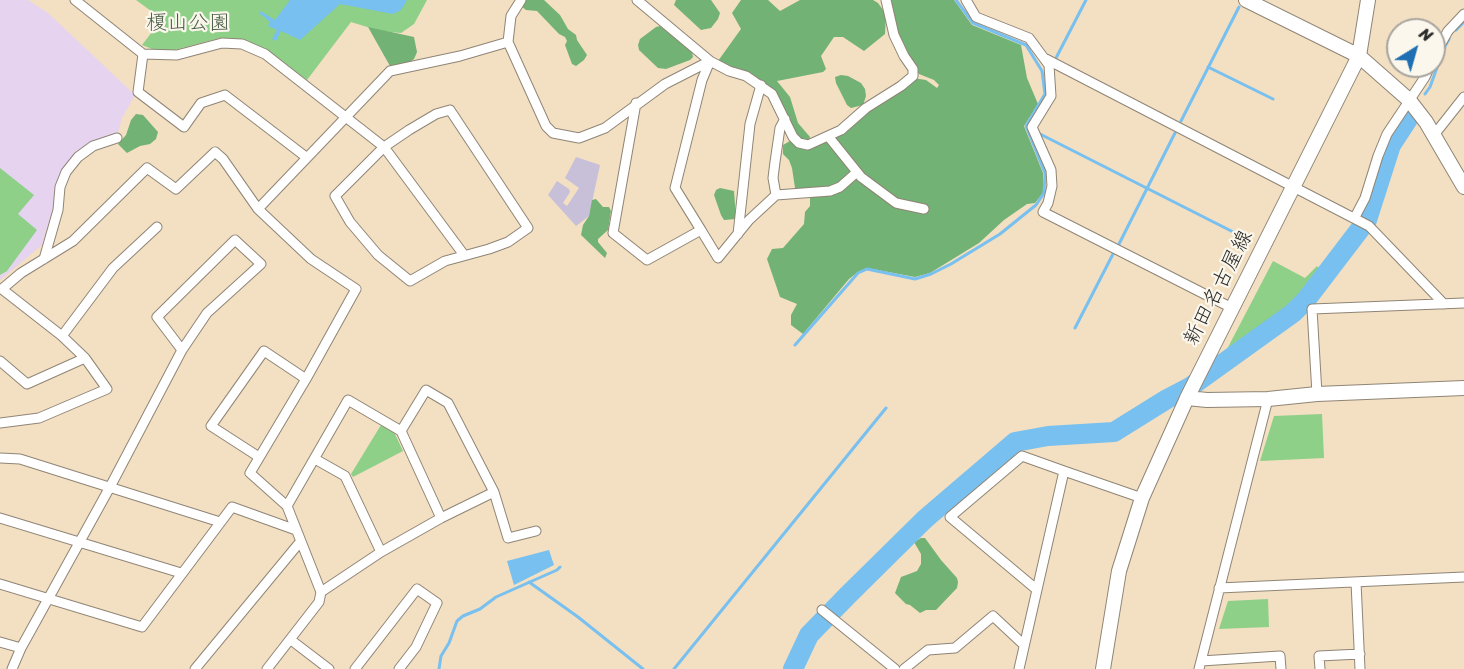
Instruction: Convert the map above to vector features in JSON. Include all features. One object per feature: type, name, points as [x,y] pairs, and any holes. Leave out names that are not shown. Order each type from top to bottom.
[{"type":"main road","points":[[1246,0],[1359,56],[1409,100],[1434,135],[1464,187]]},
{"type":"main road","name":"新田名古屋線","points":[[1104,669],[1119,571],[1142,498],[1188,396],[1359,56],[1368,0]]},
{"type":"main road","points":[[1188,396],[1207,400],[1268,399],[1317,394],[1464,388]]},
{"type":"street","points":[[75,0],[143,54],[177,55],[222,43],[242,44],[265,54],[384,147],[464,255]]},
{"type":"street","points":[[521,0],[511,16],[508,42],[546,126],[553,133],[579,138],[605,128],[636,103],[665,84],[710,61]]},
{"type":"street","points":[[637,0],[710,61],[729,71],[746,76],[772,94],[793,137],[800,143],[808,145],[841,130],[866,108],[913,76],[913,69],[894,35],[886,0]]},
{"type":"street","points":[[966,0],[976,17],[1029,38],[1049,65],[1051,96],[1032,127],[1051,170],[1052,186],[1043,212],[1232,308]]},
{"type":"street","points":[[1446,35],[1464,14]]},
{"type":"street","points":[[258,209],[390,71],[460,56],[508,42]]},
{"type":"street","points":[[143,54],[138,92],[184,127],[201,103],[225,95],[306,157]]},
{"type":"street","points":[[1046,59],[1369,226],[1444,304]]},
{"type":"street","points":[[710,61],[702,80],[675,188],[718,258],[749,220],[776,195],[830,191],[840,187],[857,172]]},
{"type":"street","points":[[1356,218],[1388,134],[1424,78]]},
{"type":"street","points":[[738,234],[750,124],[761,85]]},
{"type":"street","points":[[1434,135],[1464,97]]},
{"type":"street","points":[[636,103],[613,233],[647,260],[701,230]]},
{"type":"street","points":[[450,110],[528,228],[508,242],[445,261],[410,281],[378,255],[350,222],[335,196],[384,147],[427,119],[450,110]]},
{"type":"street","points":[[776,195],[773,178],[774,162],[780,128],[785,119]]},
{"type":"street","points":[[828,136],[857,172],[896,203],[924,209]]},
{"type":"street","points":[[44,259],[58,210],[60,187],[66,172],[78,157],[93,146],[117,138]]},
{"type":"street","points":[[0,423],[39,418],[107,388],[85,358],[62,336],[1,289],[21,273],[73,241],[147,168],[176,189],[215,152],[223,159],[258,209],[311,259],[356,289],[250,473],[287,506],[321,592],[319,602],[267,669]]},
{"type":"street","points":[[62,336],[113,268],[157,227]]},
{"type":"street","points":[[12,669],[21,648],[182,350],[207,314],[261,264],[235,240],[156,317],[182,350]]},
{"type":"street","points":[[1317,394],[1312,309],[1464,303]]},
{"type":"street","points":[[259,457],[212,426],[264,351],[306,379]]},
{"type":"street","points":[[0,361],[27,384],[85,358]]},
{"type":"street","points":[[401,431],[426,390],[448,403],[494,492],[508,538],[536,531]]},
{"type":"street","points":[[1268,399],[1200,665],[1280,657],[1281,669]]},
{"type":"street","points":[[287,506],[348,400],[401,431],[441,518]]},
{"type":"street","points":[[1036,589],[950,517],[1022,456],[1142,498]]},
{"type":"street","points":[[0,458],[20,459],[220,522]]},
{"type":"street","points":[[315,459],[345,476],[381,552]]},
{"type":"street","points":[[1019,669],[1064,471]]},
{"type":"street","points":[[321,592],[381,552],[441,518],[494,492]]},
{"type":"street","points":[[0,584],[142,627],[232,507],[296,530]]},
{"type":"street","points":[[0,518],[181,573]]},
{"type":"street","points":[[195,669],[300,542]]},
{"type":"street","points":[[1219,588],[1464,577]]},
{"type":"street","points":[[1356,582],[1360,669]]},
{"type":"street","points":[[355,669],[417,589],[437,603],[416,646],[399,669]]},
{"type":"street","points":[[822,610],[895,669]]},
{"type":"street","points":[[904,669],[928,650],[955,648],[993,616],[1024,645]]},
{"type":"street","points":[[291,640],[329,669]]},
{"type":"street","points":[[0,642],[21,648]]},
{"type":"street","points":[[1320,669],[1319,656],[1360,654]]},
{"type":"shaded area","points":[[0,0],[28,0],[48,13],[135,95],[122,118],[117,136],[70,162],[51,225],[48,224],[42,245],[0,280]]},
{"type":"shaded area","points":[[576,157],[600,165],[589,216],[576,226],[548,195],[557,181],[569,189],[570,192],[563,203],[567,206],[579,188],[565,178]]},
{"type":"green space","name":"榎山公園","points":[[136,0],[427,0],[414,24],[401,33],[380,31],[351,22],[307,80],[267,50],[240,39],[220,38],[171,51],[152,49],[142,45],[162,19]]},
{"type":"green space","points":[[526,0],[544,0],[560,15],[568,29],[576,35],[587,55],[584,60],[576,66],[572,64],[565,45],[567,41],[565,37],[559,34],[537,11],[526,10],[521,6]]},
{"type":"green space","points":[[676,0],[711,0],[720,13],[718,19],[711,28],[701,30],[674,5]]},
{"type":"green space","points":[[741,0],[768,0],[780,11],[800,0],[873,0],[886,14],[885,34],[864,51],[843,37],[834,37],[821,56],[826,69],[823,72],[777,81],[790,97],[798,123],[810,137],[808,142],[797,137],[775,94],[718,61],[741,29],[732,13]]},
{"type":"green space","points":[[888,0],[954,0],[972,25],[1021,45],[1027,78],[1038,104],[1024,126],[1043,173],[1043,193],[1035,203],[1027,204],[1004,220],[979,243],[930,273],[915,277],[867,268],[858,272],[849,279],[803,334],[791,325],[791,315],[797,304],[780,297],[767,259],[772,249],[783,248],[804,224],[805,212],[810,206],[810,196],[857,175],[906,209],[926,213],[926,207],[893,197],[863,175],[833,137],[913,78],[926,80],[937,88],[939,85],[934,80],[919,74],[901,47]]},
{"type":"green space","points":[[660,26],[692,52],[693,57],[690,60],[666,69],[658,68],[639,50],[640,39]]},
{"type":"green space","points":[[368,27],[414,37],[417,52],[414,59],[406,65],[390,66]]},
{"type":"green space","points":[[841,75],[861,83],[866,96],[863,105],[851,108],[847,105],[836,83],[835,77]]},
{"type":"green space","points":[[136,114],[143,115],[158,132],[156,139],[150,144],[127,153],[118,144],[126,135],[131,120]]},
{"type":"green space","points":[[827,140],[854,171],[837,186],[801,190],[795,188],[792,168],[789,160],[783,154],[783,145],[790,141]]},
{"type":"green space","points":[[0,168],[34,195],[18,214],[37,230],[7,271],[0,275]]},
{"type":"green space","points":[[720,188],[734,191],[736,219],[724,220],[721,215],[714,195]]},
{"type":"green space","points":[[596,199],[603,207],[609,207],[611,211],[608,230],[598,239],[607,253],[605,258],[581,235],[583,225],[589,216],[592,200]]},
{"type":"green space","points":[[1273,261],[1305,278],[1317,266],[1321,271],[1293,307],[1230,352],[1225,353]]},
{"type":"green space","points":[[1322,414],[1324,458],[1260,461],[1274,416]]},
{"type":"green space","points":[[381,425],[394,432],[403,451],[353,477],[351,474]]},
{"type":"green space","points":[[925,538],[958,582],[957,588],[936,610],[926,610],[920,613],[895,593],[901,577],[917,571],[921,564],[921,554],[914,542]]},
{"type":"green space","points":[[1268,599],[1269,627],[1219,629],[1228,601]]},
{"type":"water","points":[[290,0],[407,0],[401,10],[393,14],[340,4],[300,40],[281,31],[276,41],[272,39],[277,30],[268,26],[270,22],[266,19],[268,16],[275,20]]},
{"type":"water","points":[[549,550],[554,565],[514,585],[507,561]]},
{"type":"waterway","points":[[795,345],[858,273],[867,269],[915,279],[931,274],[1000,234],[1036,205],[1044,193],[1045,173],[1026,126],[1045,94],[1042,71],[1026,45],[973,23],[956,0]]},
{"type":"waterway","points":[[1056,58],[1086,0]]},
{"type":"waterway","points":[[1181,121],[1239,7]]},
{"type":"waterway","points":[[261,13],[269,18]]},
{"type":"waterway","points":[[1456,30],[1464,22]]},
{"type":"waterway","points":[[1446,44],[1449,39]]},
{"type":"waterway","points":[[1208,67],[1273,99]]},
{"type":"waterway","points":[[1425,94],[1433,78]]},
{"type":"waterway","points":[[793,669],[809,635],[848,595],[925,519],[1015,442],[1048,436],[1114,432],[1190,387],[1293,313],[1306,300],[1367,220],[1391,145],[1408,119]]},
{"type":"waterway","points":[[1119,244],[1175,133]]},
{"type":"waterway","points":[[1040,134],[1247,239]]},
{"type":"waterway","points":[[1075,328],[1113,254]]},
{"type":"waterway","points":[[674,669],[886,408]]},
{"type":"waterway","points":[[439,669],[441,656],[449,643],[457,621],[480,609],[496,597],[560,567]]},
{"type":"waterway","points":[[529,582],[578,617],[643,669]]}]
